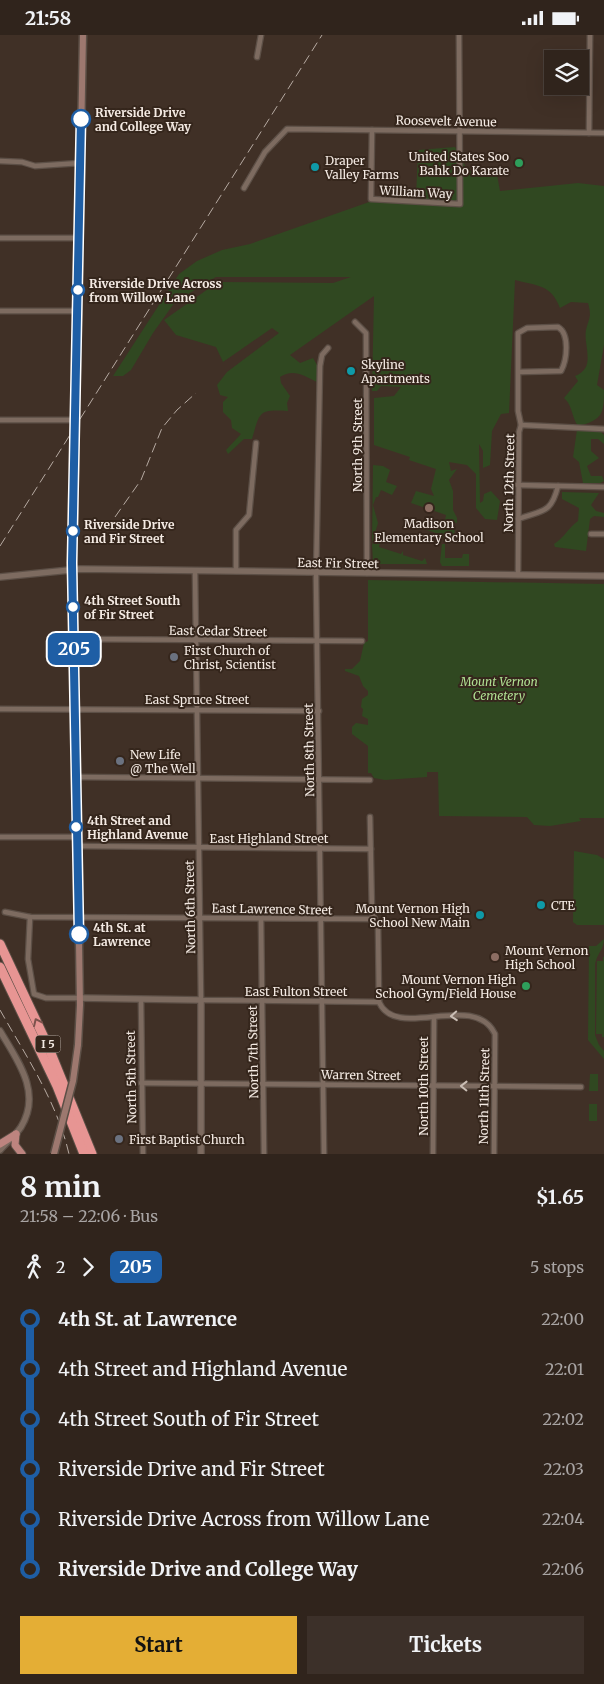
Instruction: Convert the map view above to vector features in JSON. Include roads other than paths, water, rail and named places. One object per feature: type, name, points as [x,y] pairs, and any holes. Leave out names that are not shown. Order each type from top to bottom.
[{"type":"highway","name":"I 5","points":[[0,944],[48,1046],[90,1152]]},
{"type":"highway","name":"I 5","points":[[0,967],[56,1086],[90,1152]]},
{"type":"main road","points":[[54,1154],[77,1063],[80,998],[72,570],[83,35]]},
{"type":"main road","points":[[0,1144],[16,1134]]},
{"type":"main road","points":[[16,1134],[15,1145],[22,1154]]},
{"type":"street","points":[[256,57],[261,35]]},
{"type":"street","points":[[458,35],[459,131]]},
{"type":"street","points":[[589,133],[590,35]]},
{"type":"street","name":"Roosevelt Avenue","points":[[244,188],[265,152],[287,129],[604,133]]},
{"type":"street","name":"William Way","points":[[372,130],[371,199],[460,204],[459,131]]},
{"type":"street","points":[[0,161],[22,162],[35,166],[80,163]]},
{"type":"street","points":[[0,238],[79,238]]},
{"type":"street","points":[[0,311],[78,311]]},
{"type":"street","name":"North 9th Street","points":[[355,322],[366,333],[367,573]]},
{"type":"street","name":"North 12th Street","points":[[518,372],[561,371],[564,366],[566,335],[558,327],[526,327],[518,333],[518,372],[518,411],[521,425],[519,432],[517,485],[518,575]]},
{"type":"street","name":"North 8th Street","points":[[324,1154],[316,572],[320,366],[322,355],[328,348]]},
{"type":"street","points":[[0,421],[75,420]]},
{"type":"street","points":[[521,425],[604,429]]},
{"type":"street","points":[[236,571],[236,530],[249,515],[256,443]]},
{"type":"street","points":[[517,485],[604,487]]},
{"type":"street","points":[[518,519],[546,509],[554,503],[558,486]]},
{"type":"street","points":[[592,534],[604,534]]},
{"type":"street","name":"East Fir Street","points":[[0,577],[72,570],[604,576]]},
{"type":"street","name":"North 6th Street","points":[[195,571],[202,1154]]},
{"type":"street","name":"East Cedar Street","points":[[74,639],[362,641]]},
{"type":"street","name":"East Spruce Street","points":[[0,709],[319,711]]},
{"type":"street","points":[[76,777],[370,779]]},
{"type":"street","points":[[370,817],[372,913],[378,926],[379,1002],[390,1015],[434,1018]]},
{"type":"street","points":[[0,837],[76,837]]},
{"type":"street","name":"East Highland Street","points":[[77,846],[371,849]]},
{"type":"street","name":"East Lawrence Street","points":[[5,912],[30,917],[375,919]]},
{"type":"street","points":[[30,917],[28,959],[34,994],[41,998],[80,998]]},
{"type":"street","name":"North 7th Street","points":[[261,919],[264,1154]]},
{"type":"street","name":"East Fulton Street","points":[[80,998],[379,1002]]},
{"type":"street","name":"North 5th Street","points":[[141,999],[143,1154]]},
{"type":"street","name":"North 11th Street","points":[[434,1018],[474,1016],[487,1022],[495,1037],[494,1154]]},
{"type":"street","name":"North 10th Street","points":[[433,1154],[434,1018]]},
{"type":"street","points":[[0,1032],[25,1075],[30,1091],[29,1112],[16,1134],[0,1150]]},
{"type":"street","name":"Warren Street","points":[[141,1083],[581,1087]]},
{"type":"railway","points":[[0,546],[322,35]]},
{"type":"railway","points":[[115,517],[141,480],[162,428],[177,410],[196,393]]},
{"type":"railway","points":[[0,1010],[49,1098],[64,1135],[69,1154]]},
{"type":"place","name":"Riverside Drive and College Way","points":[[81,119]]},
{"type":"place","name":"United States Soo Bahk Do Karate","points":[[519,163]]},
{"type":"place","name":"Draper Valley Farms","points":[[315,167]]},
{"type":"place","name":"Riverside Drive Across from Willow Lane","points":[[78,290]]},
{"type":"place","name":"Skyline Apartments","points":[[351,371]]},
{"type":"place","name":"Madison Elementary School","points":[[429,508]]},
{"type":"place","name":"Riverside Drive and Fir Street","points":[[73,531]]},
{"type":"place","name":"4th Street South of Fir Street","points":[[73,607]]},
{"type":"place","name":"First Church of Christ, Scientist","points":[[174,657]]},
{"type":"place","name":"New Life @ The Well","points":[[120,761]]},
{"type":"place","name":"4th Street and Highland Avenue","points":[[76,827]]},
{"type":"place","name":"CTE","points":[[541,905]]},
{"type":"place","name":"Mount Vernon High School New Main","points":[[480,915]]},
{"type":"place","name":"4th St. at Lawrence","points":[[79,934]]},
{"type":"place","name":"Mount Vernon High School","points":[[495,957]]},
{"type":"place","name":"Mount Vernon High School Gym/Field House","points":[[526,986]]},
{"type":"place","name":"First Baptist Church","points":[[119,1139]]},
{"type":"park label","name":"Mount Vernon Cemetery","points":[[499,688]]}]
